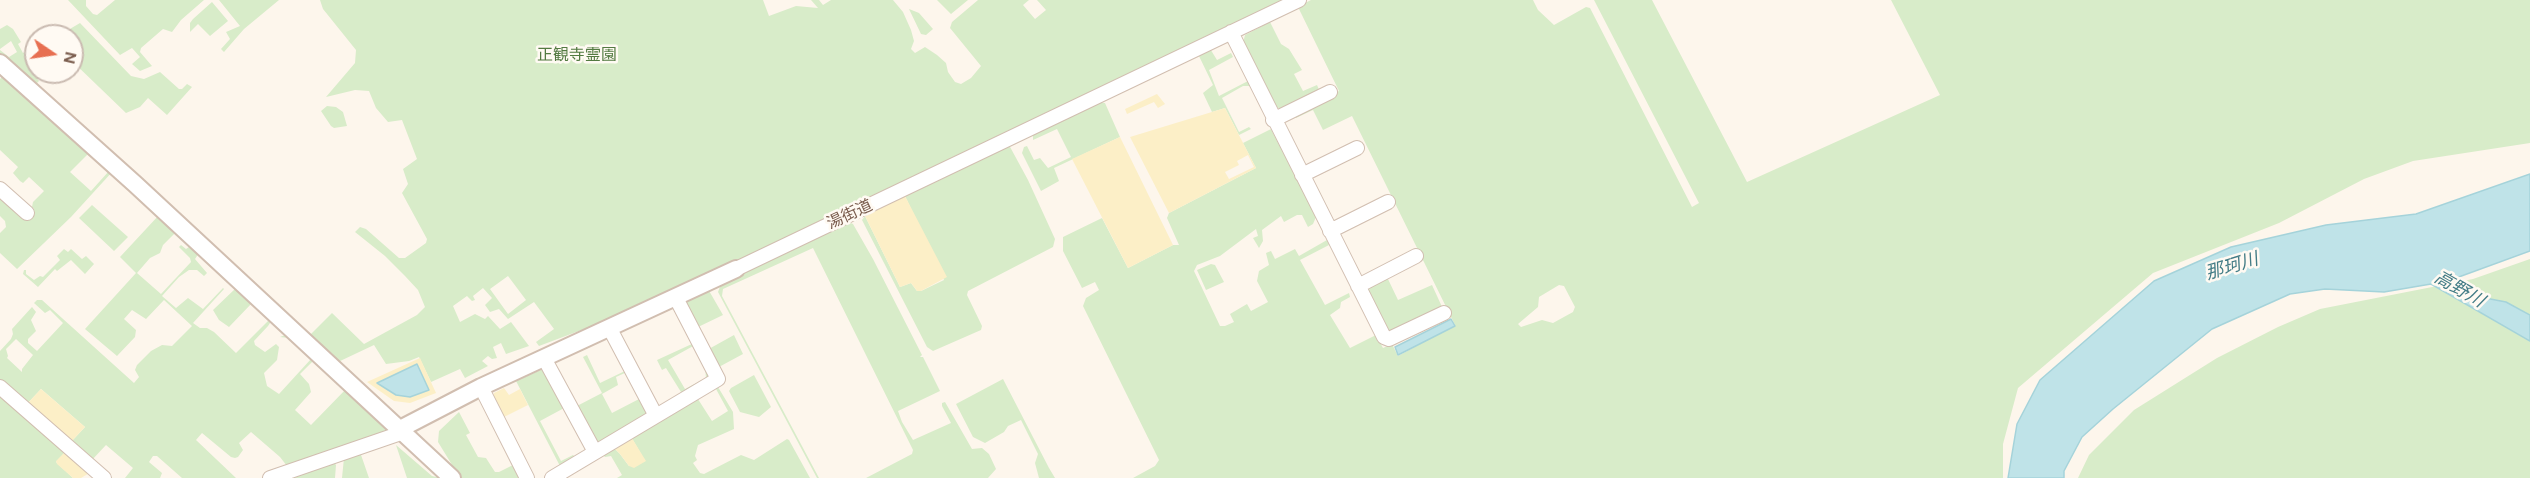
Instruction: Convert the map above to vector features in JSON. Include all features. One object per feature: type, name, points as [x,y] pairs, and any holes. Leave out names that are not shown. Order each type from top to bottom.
[{"type":"street","name":"湯街道","points":[[402,431],[481,387],[676,298],[1299,0]]},
{"type":"street","points":[[1231,32],[1273,120],[1384,337],[1389,339],[1444,313]]},
{"type":"street","points":[[0,63],[127,177],[452,478]]},
{"type":"street","points":[[1273,120],[1330,92]]},
{"type":"street","points":[[1302,175],[1357,148]]},
{"type":"street","points":[[0,189],[27,213]]},
{"type":"street","points":[[1330,231],[1388,202]]},
{"type":"street","points":[[1358,286],[1416,256]]},
{"type":"street","points":[[552,478],[718,379],[676,298]]},
{"type":"street","points":[[610,329],[656,416]]},
{"type":"street","points":[[544,358],[595,452]]},
{"type":"street","points":[[0,387],[104,478]]},
{"type":"street","points":[[481,387],[527,478]]},
{"type":"street","points":[[270,478],[402,431]]},
{"type":"green space","points":[[68,0],[86,0],[86,6],[97,15],[115,0],[204,0],[181,20],[172,32],[163,29],[141,48],[140,52],[152,66],[140,71],[132,64],[140,57],[132,48],[120,55]]},
{"type":"green space","points":[[219,0],[279,0],[244,29],[224,52],[221,49],[230,39],[226,32],[240,26]]},
{"type":"green space","name":"正観寺霊園","points":[[320,0],[763,0],[769,16],[796,6],[818,8],[811,0],[819,0],[823,5],[831,0],[893,0],[903,12],[911,30],[914,41],[911,49],[915,53],[925,47],[937,55],[946,63],[948,72],[955,82],[961,84],[971,78],[981,66],[950,28],[952,22],[978,0],[1029,0],[1023,5],[1035,19],[1046,10],[1037,0],[1288,0],[632,311],[539,346],[536,342],[554,329],[534,302],[508,319],[499,309],[490,312],[485,305],[492,298],[483,288],[473,296],[475,300],[472,301],[467,296],[453,306],[460,322],[475,314],[485,319],[488,316],[500,329],[511,322],[529,346],[506,354],[501,343],[493,347],[497,358],[492,359],[488,356],[482,361],[488,366],[465,378],[460,369],[431,382],[419,357],[409,361],[386,364],[374,345],[338,362],[310,335],[332,313],[364,344],[417,315],[425,307],[418,290],[405,276],[385,256],[355,232],[360,227],[366,229],[399,258],[405,258],[426,243],[427,239],[402,193],[408,184],[403,169],[417,159],[402,120],[388,122],[376,108],[369,91],[355,90],[326,97],[355,63],[356,50],[323,9]],"holes":[[[508,276],[526,300],[508,314],[490,289]]]},
{"type":"green space","points":[[937,0],[968,0],[951,14]]},
{"type":"green space","points":[[1311,0],[1533,0],[1538,10],[1554,25],[1586,7],[1590,8],[1692,207],[1699,203],[1594,0],[1652,0],[1747,182],[1940,95],[1891,0],[2530,0],[2530,143],[2413,161],[2364,179],[2279,223],[2153,273],[2018,388],[2003,444],[2003,478],[1133,478],[1155,466],[1159,460],[1083,306],[1086,298],[1099,290],[1095,282],[1082,288],[1063,251],[1063,237],[1102,218],[1128,268],[1173,245],[1179,245],[1167,218],[1169,213],[1256,168],[1243,143],[1271,129],[1316,217],[1313,224],[1308,227],[1302,215],[1297,215],[1284,222],[1281,216],[1262,230],[1263,241],[1259,248],[1253,238],[1258,236],[1256,229],[1220,256],[1197,265],[1194,271],[1220,326],[1234,322],[1230,314],[1247,304],[1251,311],[1268,302],[1257,281],[1259,271],[1269,265],[1266,253],[1271,251],[1275,259],[1295,249],[1299,256],[1327,240],[1329,245],[1300,260],[1325,305],[1349,293],[1350,297],[1341,302],[1340,308],[1330,315],[1350,348],[1376,335],[1383,348],[1392,344],[1398,356],[1455,325],[1352,116],[1323,130],[1313,110],[1296,118],[1294,115],[1339,91],[1299,9],[1301,5]],"holes":[[[1559,285],[1564,286],[1575,307],[1573,312],[1553,323],[1542,320],[1521,327],[1518,324],[1538,307],[1539,297]]]},
{"type":"green space","points":[[212,2],[228,21],[210,36],[198,24],[190,32],[190,23]]},
{"type":"green space","points":[[909,9],[919,13],[933,29],[926,35],[921,34]]},
{"type":"green space","points":[[1270,22],[1281,44],[1289,49],[1302,70],[1294,74],[1303,91],[1317,85],[1320,92],[1283,110],[1274,106],[1243,43],[1245,35]]},
{"type":"green space","points":[[7,25],[13,29],[21,42],[18,44],[24,53],[24,76],[0,55],[0,50],[9,57],[17,52],[11,41],[0,49],[0,29]]},
{"type":"green space","points":[[84,27],[131,76],[144,79],[160,72],[179,89],[187,84],[192,87],[167,115],[148,98],[140,107],[126,113],[84,73]]},
{"type":"green space","points":[[1209,47],[1217,60],[1231,53],[1233,57],[1209,70],[1219,96],[1248,81],[1250,86],[1243,86],[1222,98],[1239,132],[1249,127],[1251,129],[1239,135],[1225,108],[1212,112],[1203,93],[1213,85],[1198,54]]},
{"type":"green space","points":[[3,76],[93,155],[91,157],[88,154],[70,172],[91,191],[109,171],[101,165],[103,163],[113,171],[71,217],[17,269],[0,253],[0,233],[6,227],[5,221],[0,216],[0,194],[26,218],[34,209],[33,202],[44,191],[29,177],[23,183],[20,181],[13,173],[18,167],[0,150],[0,79]]},
{"type":"green space","points":[[1098,102],[1105,103],[1120,137],[1054,168],[1059,181],[1041,191],[1022,153],[1024,147],[1027,146],[1034,160],[1040,158],[1048,168],[1071,157],[1057,129],[1033,140],[1033,135]]},
{"type":"green space","points":[[327,106],[336,107],[343,112],[347,126],[334,128],[331,126],[321,111]]},
{"type":"green space","points":[[1009,145],[1055,239],[1053,247],[968,291],[967,295],[982,326],[981,330],[933,351],[927,347],[862,220],[865,216],[900,287],[911,283],[917,291],[921,291],[944,280],[905,196]]},
{"type":"green space","points":[[92,205],[128,237],[114,251],[79,218]]},
{"type":"green space","points":[[159,215],[177,231],[163,245],[160,253],[150,258],[137,273],[161,294],[191,262],[179,247],[181,245],[186,249],[192,245],[199,253],[195,259],[207,273],[204,276],[197,270],[189,270],[179,277],[162,296],[176,308],[188,298],[203,309],[223,288],[193,323],[200,328],[207,328],[214,332],[236,353],[271,318],[268,326],[254,341],[255,345],[265,352],[276,344],[279,347],[277,360],[264,373],[267,386],[279,394],[311,359],[289,338],[280,337],[288,334],[315,359],[300,374],[309,384],[311,392],[295,410],[311,425],[347,388],[387,426],[388,433],[287,466],[251,432],[239,443],[243,450],[235,458],[202,433],[196,440],[236,478],[182,478],[157,456],[153,456],[149,462],[162,473],[160,478],[125,478],[133,468],[106,445],[91,461],[70,443],[85,427],[41,389],[28,403],[58,434],[67,450],[56,462],[73,478],[0,478],[0,351],[11,339],[12,329],[32,307],[36,312],[31,320],[36,331],[28,339],[28,343],[37,351],[63,323],[50,310],[45,313],[34,303],[37,300],[42,300],[134,383],[139,377],[135,370],[137,365],[151,351],[162,345],[172,346],[192,326],[164,300],[146,319],[132,310],[124,319],[136,330],[135,337],[117,356],[85,329],[136,273],[120,257]],"holes":[[[16,339],[33,355],[22,372],[7,358],[6,349]]]},
{"type":"green space","points":[[849,222],[853,224],[873,259],[922,355],[920,357],[923,357],[940,391],[898,411],[902,422],[913,440],[951,423],[942,406],[945,402],[972,449],[982,448],[989,454],[996,469],[988,478],[866,478],[912,454],[913,450],[813,248],[723,289],[722,296],[819,478],[817,478],[718,292],[721,284]]},
{"type":"green space","points":[[64,249],[68,252],[71,249],[82,259],[86,256],[94,264],[85,274],[71,260],[57,271],[55,269],[38,287],[23,274],[26,270],[26,274],[34,280],[40,276],[43,277],[60,260],[57,256]]},
{"type":"green space","points":[[2530,259],[2530,315],[2506,302],[2485,298],[2461,284],[2441,288],[2530,341],[2530,478],[2078,478],[2089,455],[2134,410],[2217,358],[2278,327],[2320,309],[2473,279]]},
{"type":"green space","points":[[1211,264],[1215,265],[1224,282],[1206,290],[1197,270]]},
{"type":"green space","points":[[1387,277],[1398,300],[1432,285],[1443,309],[1393,332],[1385,329],[1368,293],[1371,284]]},
{"type":"green space","points":[[236,288],[252,303],[229,327],[219,320],[213,310]]},
{"type":"green space","points":[[708,289],[723,315],[696,328],[683,302]]},
{"type":"green space","points":[[734,335],[743,354],[717,368],[707,350]]},
{"type":"green space","points":[[694,343],[695,345],[668,360],[685,389],[706,378],[705,367],[711,377],[680,394],[681,392],[666,368],[662,370],[657,360]]},
{"type":"green space","points":[[587,355],[600,383],[627,370],[616,377],[618,385],[602,394],[612,413],[641,398],[648,411],[647,416],[598,445],[575,407],[602,393],[583,357]]},
{"type":"green space","points":[[543,369],[566,407],[540,421],[561,461],[573,455],[575,457],[561,468],[516,381]]},
{"type":"green space","points":[[754,375],[771,407],[759,417],[740,412],[729,391]]},
{"type":"green space","points":[[1003,379],[1055,478],[1039,478],[1035,463],[1038,454],[1021,420],[1008,426],[1004,432],[985,443],[973,437],[956,404]]},
{"type":"green space","points":[[712,386],[718,387],[733,412],[734,429],[698,445],[695,456],[697,460],[693,463],[700,473],[704,474],[741,455],[754,460],[787,439],[810,478],[617,478],[622,475],[611,456],[605,457],[601,453],[612,446],[629,466],[645,461],[630,435],[696,396],[712,421],[728,411]]},
{"type":"green space","points":[[459,412],[470,433],[466,435],[478,457],[486,458],[495,472],[515,464],[524,478],[462,478],[457,473],[438,442],[439,431]]},
{"type":"green space","points":[[396,445],[432,476],[441,478],[407,478]]},
{"type":"green space","points":[[360,452],[369,478],[342,478],[344,458]]},
{"type":"green space","points":[[333,461],[336,465],[335,478],[282,478]]},
{"type":"sand","points":[[1157,94],[1165,104],[1158,108],[1154,102],[1127,114],[1125,109]]},
{"type":"sand","points":[[1225,108],[1256,168],[1169,213],[1130,137]],"holes":[[[1248,155],[1254,167],[1229,179],[1225,172],[1239,165],[1237,161]]]},
{"type":"sand","points":[[1120,137],[1173,245],[1128,268],[1072,159]]},
{"type":"sand","points":[[905,196],[947,277],[921,291],[917,291],[911,283],[900,287],[865,216]]},
{"type":"sand","points":[[420,358],[436,393],[410,403],[394,401],[367,382]]},
{"type":"sand","points":[[504,388],[509,395],[520,389],[528,405],[504,417],[493,397],[494,393]]},
{"type":"sand","points":[[41,389],[85,427],[70,443],[26,405]]},
{"type":"sand","points":[[630,435],[646,461],[634,468],[629,466],[612,446]]},
{"type":"sand","points":[[67,450],[91,472],[81,478],[73,478],[57,464],[56,461]]},
{"type":"water","points":[[2530,174],[2530,251],[2456,278],[2461,284],[2485,298],[2506,302],[2530,315],[2530,341],[2431,284],[2384,292],[2325,289],[2290,294],[2212,329],[2113,409],[2082,437],[2064,471],[2064,478],[2008,478],[2017,424],[2040,380],[2154,281],[2231,247],[2326,225],[2416,214]]},
{"type":"water","points":[[1451,319],[1455,326],[1398,355],[1395,347]]},
{"type":"water","points":[[417,364],[429,390],[410,397],[396,395],[377,383]]},
{"type":"water label","name":"那珂川","points":[[2232,267]]},
{"type":"water label","name":"高野川","points":[[2459,290]]}]
